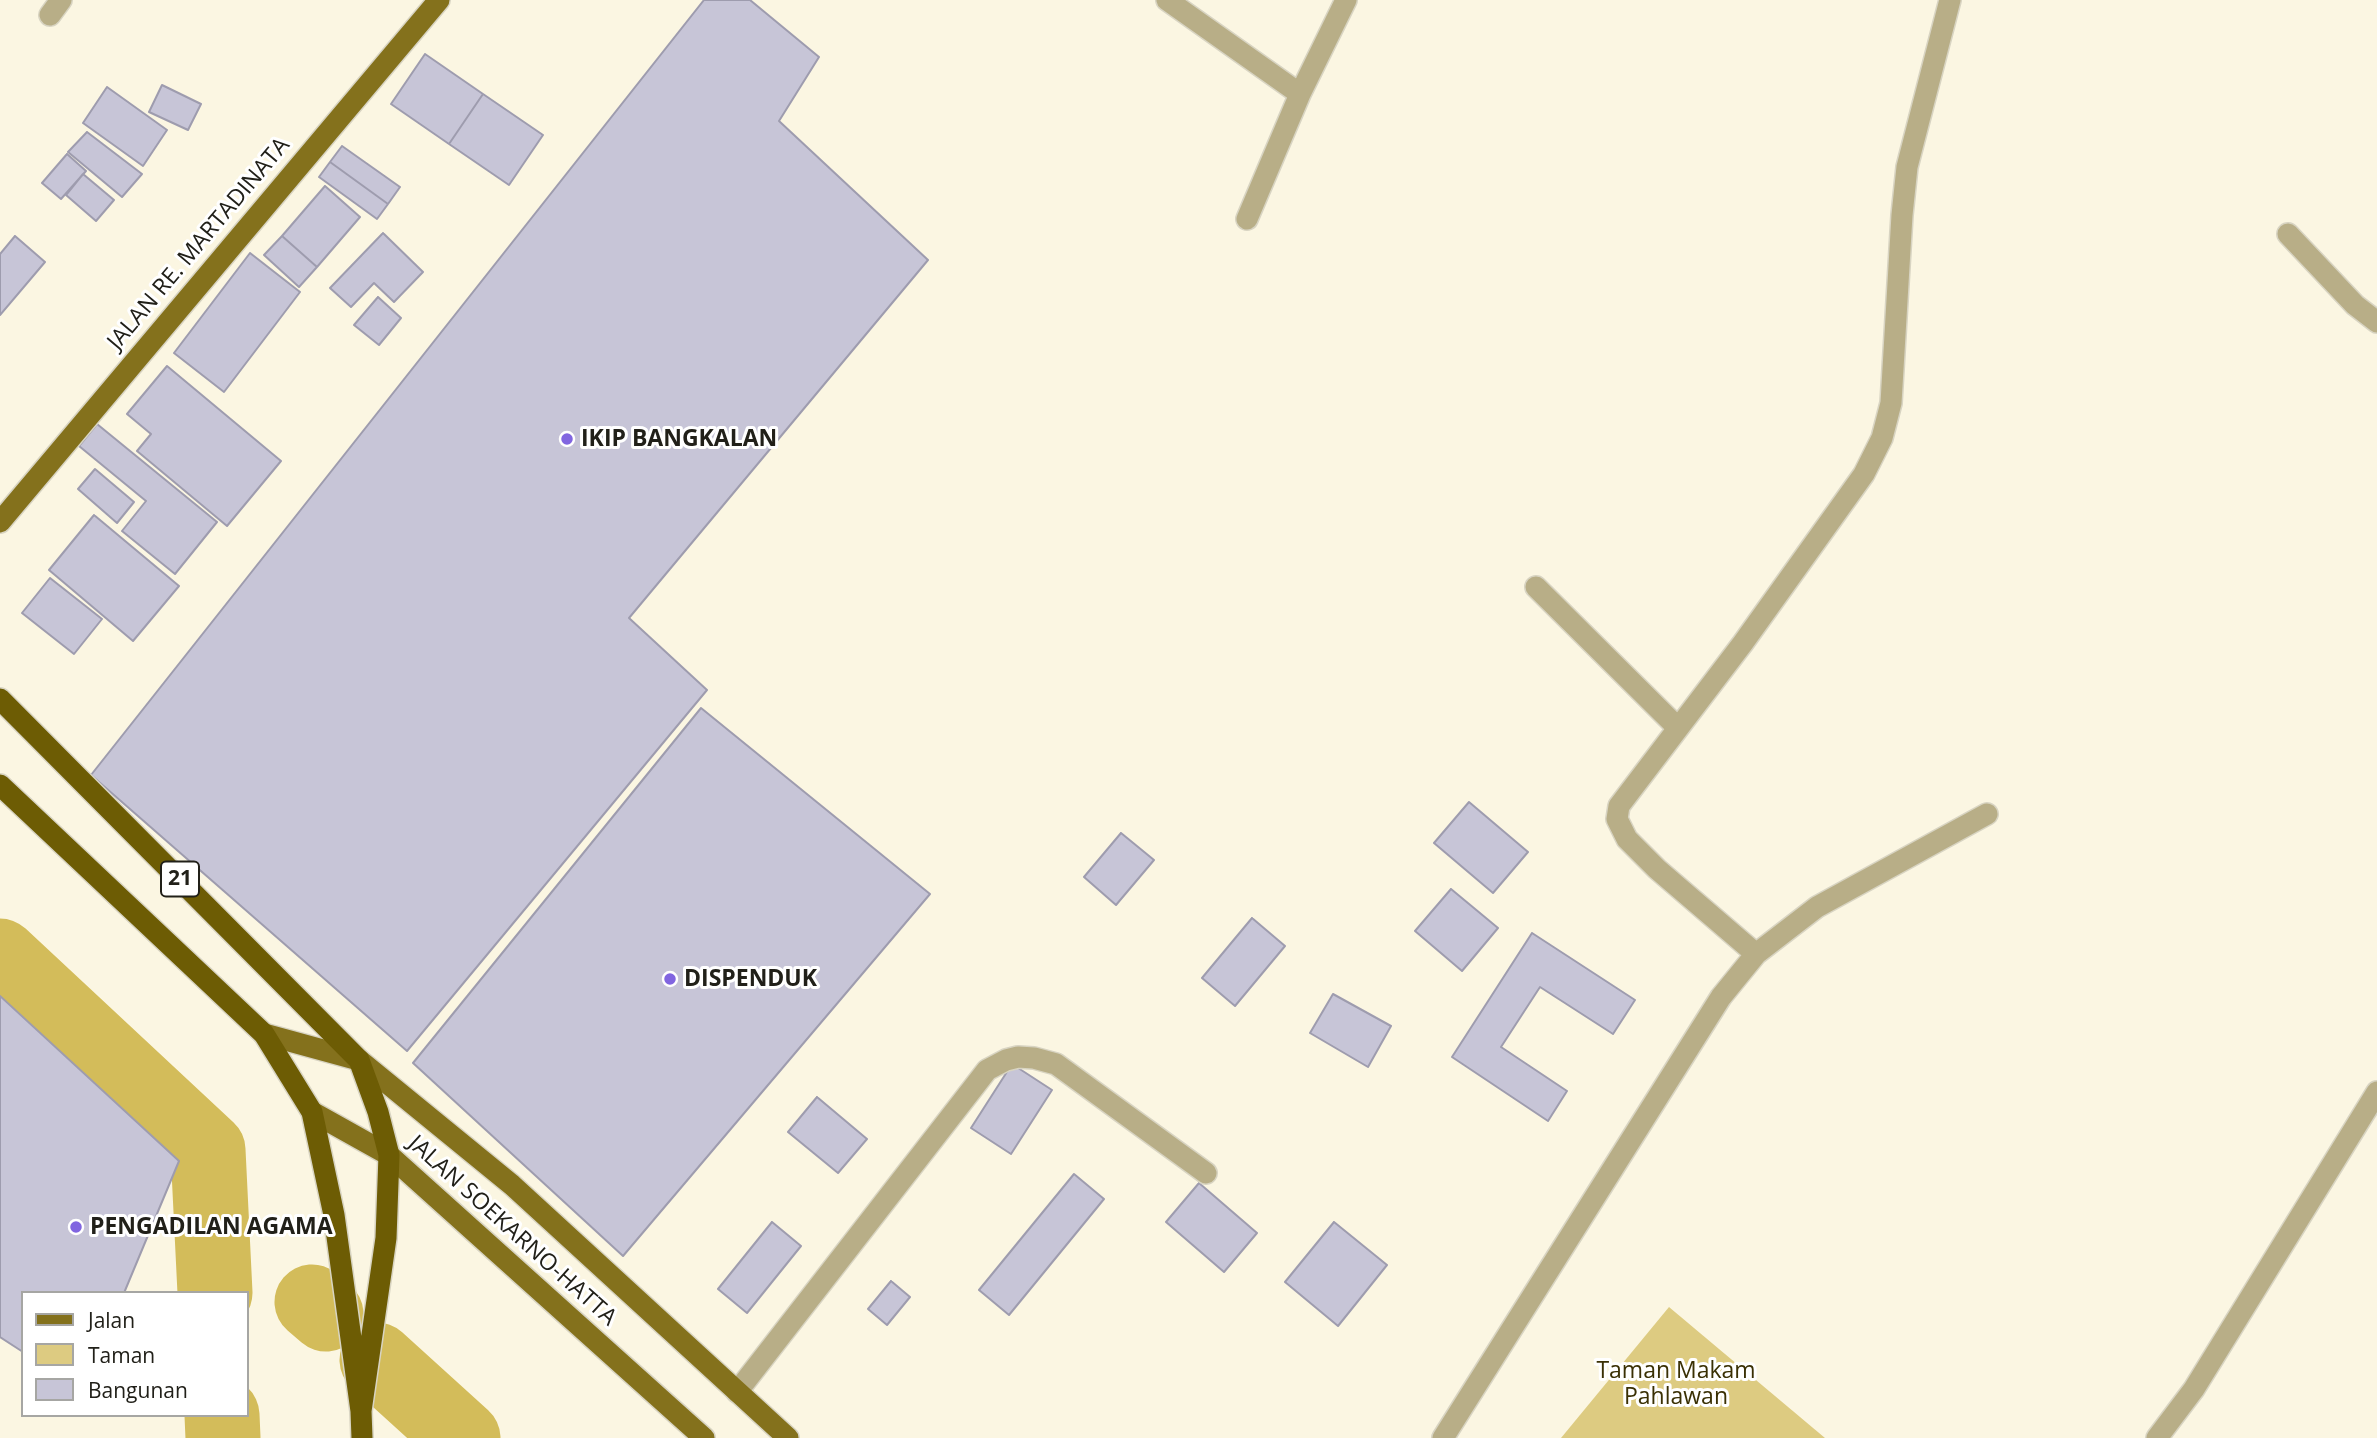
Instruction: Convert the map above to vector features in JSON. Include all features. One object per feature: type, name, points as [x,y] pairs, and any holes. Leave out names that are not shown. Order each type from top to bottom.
[{"type":"highway","name":"JALAN SOEKARNO-HATTA","points":[[0,699],[359,1059]]},
{"type":"highway","name":"JALAN SOEKARNO-HATTA","points":[[0,785],[264,1034],[312,1112]]},
{"type":"highway","name":"21","points":[[359,1059],[378,1112],[389,1155],[386,1238],[361,1411]]},
{"type":"highway","name":"21","points":[[312,1112],[334,1215],[361,1411],[362,1438]]},
{"type":"main road","name":"JALAN RE. MARTADINATA","points":[[0,522],[439,0]]},
{"type":"main road","name":"JALAN SOEKARNO-HATTA","points":[[264,1034],[359,1059],[512,1185],[788,1438]]},
{"type":"main road","name":"JALAN SOEKARNO-HATTA","points":[[312,1112],[389,1155],[704,1438]]},
{"type":"street","points":[[1167,0],[1300,94]]},
{"type":"street","points":[[1247,219],[1300,94],[1346,0]]},
{"type":"street","points":[[1756,954],[1657,869],[1627,839],[1620,829],[1619,806],[1743,643],[1864,474],[1882,438],[1892,392],[1907,167],[1950,0]]},
{"type":"street","points":[[2288,234],[2355,305],[2377,322]]},
{"type":"street","points":[[1536,587],[1678,728]]},
{"type":"street","points":[[1443,1438],[1721,997],[1756,954],[1817,908],[1987,814]]},
{"type":"street","points":[[737,1392],[987,1070],[1006,1060],[1034,1058],[1056,1064],[1206,1173]]},
{"type":"street","points":[[2157,1438],[2194,1389],[2377,1092]]},
{"type":"green space","name":"Taman Makam Pahlawan","points":[[1669,1307],[1825,1438],[1561,1438]]},
{"type":"building","name":"IKIP BANGKALAN","points":[[704,0],[750,0],[819,57],[779,121],[928,260],[629,618],[707,690],[407,1051],[91,775]]},
{"type":"building","points":[[425,54],[483,94],[449,144],[391,104]]},
{"type":"building","points":[[162,85],[201,104],[188,130],[149,112]]},
{"type":"building","points":[[107,87],[167,130],[143,166],[83,123]]},
{"type":"building","points":[[483,94],[543,135],[509,185],[449,144]]},
{"type":"building","points":[[87,132],[142,174],[122,197],[68,152]]},
{"type":"building","points":[[342,146],[400,187],[388,204],[330,162]]},
{"type":"building","points":[[67,154],[86,171],[61,199],[42,183]]},
{"type":"building","points":[[330,162],[388,204],[377,219],[319,177]]},
{"type":"building","points":[[83,174],[114,200],[96,221],[66,195]]},
{"type":"building","points":[[325,186],[360,217],[317,267],[282,236]]},
{"type":"building","points":[[383,233],[423,272],[394,302],[374,283],[351,307],[330,288]]},
{"type":"building","points":[[15,236],[45,262],[0,315],[0,254]]},
{"type":"building","points":[[282,236],[317,267],[299,287],[264,255]]},
{"type":"building","points":[[250,253],[300,292],[224,392],[174,353]]},
{"type":"building","points":[[378,297],[401,318],[379,345],[354,325]]},
{"type":"building","points":[[167,366],[281,461],[227,526],[137,451],[151,434],[127,414]]},
{"type":"building","points":[[97,424],[217,522],[175,574],[122,531],[146,501],[79,446]]},
{"type":"building","points":[[95,469],[134,502],[117,523],[78,489]]},
{"type":"building","points":[[94,515],[179,586],[133,641],[49,570]]},
{"type":"building","points":[[50,578],[102,619],[74,654],[22,613]]},
{"type":"building","name":"DISPENDUK","points":[[701,708],[930,894],[623,1256],[413,1063]]},
{"type":"building","points":[[1469,802],[1528,852],[1493,893],[1434,843]]},
{"type":"building","points":[[1121,833],[1154,860],[1116,905],[1084,877]]},
{"type":"building","points":[[1451,889],[1498,928],[1462,971],[1415,931]]},
{"type":"building","points":[[1252,918],[1285,946],[1235,1006],[1202,978]]},
{"type":"building","points":[[1532,933],[1635,1000],[1613,1034],[1540,987],[1501,1047],[1567,1091],[1548,1121],[1452,1057]]},
{"type":"building","points":[[1333,994],[1391,1026],[1368,1067],[1310,1033]]},
{"type":"building","name":"PENGADILAN AGAMA","points":[[0,996],[179,1161],[125,1291],[21,1291],[21,1351],[0,1337]]},
{"type":"building","points":[[1012,1064],[1052,1090],[1011,1154],[971,1128]]},
{"type":"building","points":[[817,1097],[867,1139],[838,1173],[788,1132]]},
{"type":"building","points":[[1074,1174],[1104,1199],[1009,1315],[979,1290]]},
{"type":"building","points":[[1199,1183],[1257,1233],[1224,1272],[1166,1222]]},
{"type":"building","points":[[772,1222],[801,1246],[747,1313],[718,1289]]},
{"type":"building","points":[[1334,1222],[1387,1265],[1338,1326],[1285,1282]]},
{"type":"building","points":[[891,1281],[910,1297],[887,1325],[868,1309]]},
{"type":"waterway","points":[[0,956],[208,1150],[215,1291]]},
{"type":"waterway","points":[[312,1302],[326,1314]]},
{"type":"waterway","points":[[377,1360],[463,1438]]},
{"type":"waterway","points":[[222,1417],[223,1438]]},
{"type":"place","name":"IKIP BANGKALAN","points":[[567,439]]},
{"type":"place","name":"DISPENDUK","points":[[670,979]]},
{"type":"place","name":"PENGADILAN AGAMA","points":[[76,1227]]}]
